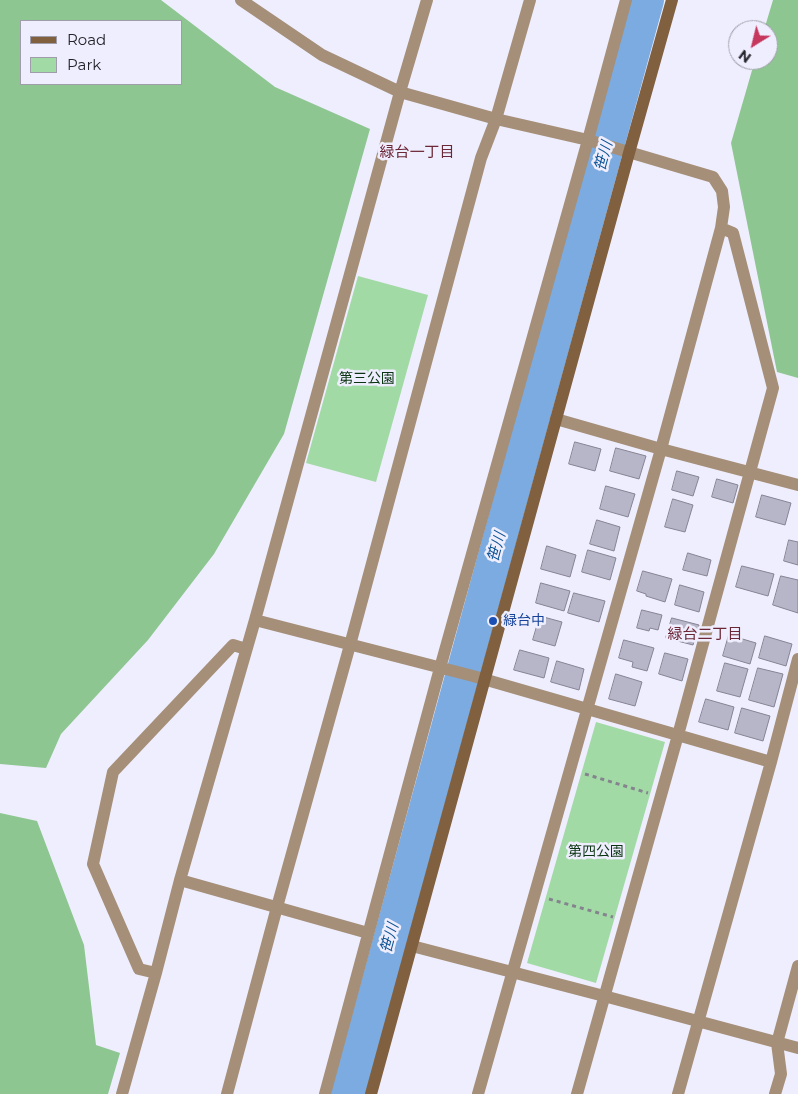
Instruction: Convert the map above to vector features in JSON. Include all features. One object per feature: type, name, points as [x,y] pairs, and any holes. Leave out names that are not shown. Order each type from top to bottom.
[{"type":"street","points":[[241,0],[322,55],[400,92],[496,119],[594,142],[712,177],[722,191],[724,206],[721,228],[588,710],[478,1094]]},
{"type":"street","points":[[122,1094],[180,880],[427,0]]},
{"type":"street","points":[[227,1094],[481,158],[496,119],[530,0]]},
{"type":"street","points":[[325,1094],[368,933],[446,669],[594,142],[626,0]]},
{"type":"street","points":[[371,1094],[556,419],[623,151],[672,0]]},
{"type":"street","points":[[577,1094],[773,388],[732,233],[721,228]]},
{"type":"street","points":[[556,419],[798,485]]},
{"type":"street","points":[[254,620],[473,676],[771,762]]},
{"type":"street","points":[[156,973],[139,970],[93,864],[113,772],[233,645],[246,648]]},
{"type":"street","points":[[678,1094],[771,762],[793,694],[798,659]]},
{"type":"street","points":[[180,880],[368,933]]},
{"type":"street","points":[[412,946],[798,1048]]},
{"type":"street","points":[[775,1094],[781,1074],[777,1043],[798,966]]},
{"type":"path","points":[[571,770],[661,796]]},
{"type":"path","points":[[535,895],[626,920]]},
{"type":"green space","points":[[0,0],[161,0],[275,87],[370,129],[284,434],[214,554],[148,640],[61,734],[46,768],[0,764]]},
{"type":"green space","points":[[773,0],[798,0],[798,378],[777,372],[731,143],[752,70],[778,70],[778,20],[767,20]]},
{"type":"green space","name":"第三公園","points":[[358,276],[428,295],[376,482],[306,463]]},
{"type":"green space","name":"第四公園","points":[[596,722],[665,742],[596,983],[527,963]]},
{"type":"green space","points":[[0,813],[37,821],[84,945],[96,1045],[120,1053],[108,1094],[0,1094]]},
{"type":"building","points":[[575,442],[601,449],[595,471],[569,464]]},
{"type":"building","points":[[616,448],[646,456],[639,479],[610,471]]},
{"type":"building","points":[[677,471],[699,477],[693,496],[672,490]]},
{"type":"building","points":[[717,479],[738,485],[733,503],[712,497]]},
{"type":"building","points":[[606,486],[635,494],[628,517],[600,509]]},
{"type":"building","points":[[762,495],[791,503],[785,525],[756,517]]},
{"type":"building","points":[[673,499],[693,505],[685,532],[665,527]]},
{"type":"building","points":[[597,520],[620,527],[614,551],[590,544]]},
{"type":"building","points":[[789,540],[798,542],[798,565],[784,561]]},
{"type":"building","points":[[547,546],[576,555],[570,577],[541,569]]},
{"type":"building","points":[[588,550],[616,558],[610,580],[582,572]]},
{"type":"building","points":[[688,553],[711,560],[707,576],[683,570]]},
{"type":"building","points":[[742,566],[774,574],[768,596],[736,587]]},
{"type":"building","points":[[643,571],[672,579],[665,602],[637,591]]},
{"type":"building","points":[[781,576],[798,580],[798,613],[773,605]]},
{"type":"building","points":[[541,583],[570,591],[564,611],[536,603]]},
{"type":"building","points":[[680,585],[704,592],[699,612],[675,605]]},
{"type":"building","points":[[574,593],[605,601],[599,622],[568,613]]},
{"type":"building","points":[[642,610],[662,615],[658,630],[650,628],[649,631],[637,628]]},
{"type":"building","points":[[540,616],[562,622],[555,646],[533,640]]},
{"type":"building","points":[[672,618],[699,625],[693,645],[666,638]]},
{"type":"building","points":[[729,635],[756,643],[750,664],[723,656]]},
{"type":"building","points":[[765,636],[792,644],[786,666],[759,658]]},
{"type":"building","points":[[624,640],[654,648],[647,671],[632,667],[633,662],[619,658]]},
{"type":"building","points":[[520,650],[549,658],[544,678],[514,670]]},
{"type":"building","points":[[665,653],[688,659],[682,681],[659,674]]},
{"type":"building","points":[[557,661],[584,669],[579,690],[551,682]]},
{"type":"building","points":[[725,663],[748,669],[740,697],[717,691]]},
{"type":"building","points":[[758,668],[783,674],[774,707],[749,700]]},
{"type":"building","points":[[616,674],[642,682],[635,706],[609,699]]},
{"type":"building","points":[[706,699],[734,707],[728,730],[699,722]]},
{"type":"building","points":[[742,708],[770,716],[763,741],[735,733]]},
{"type":"waterway","name":"笹川","points":[[348,1094],[647,0]]},
{"type":"place","name":"緑台中","points":[[493,621]]},
{"type":"district","name":"緑台一丁目","points":[[417,153]]},
{"type":"district","name":"緑台二丁目","points":[[705,635]]}]
